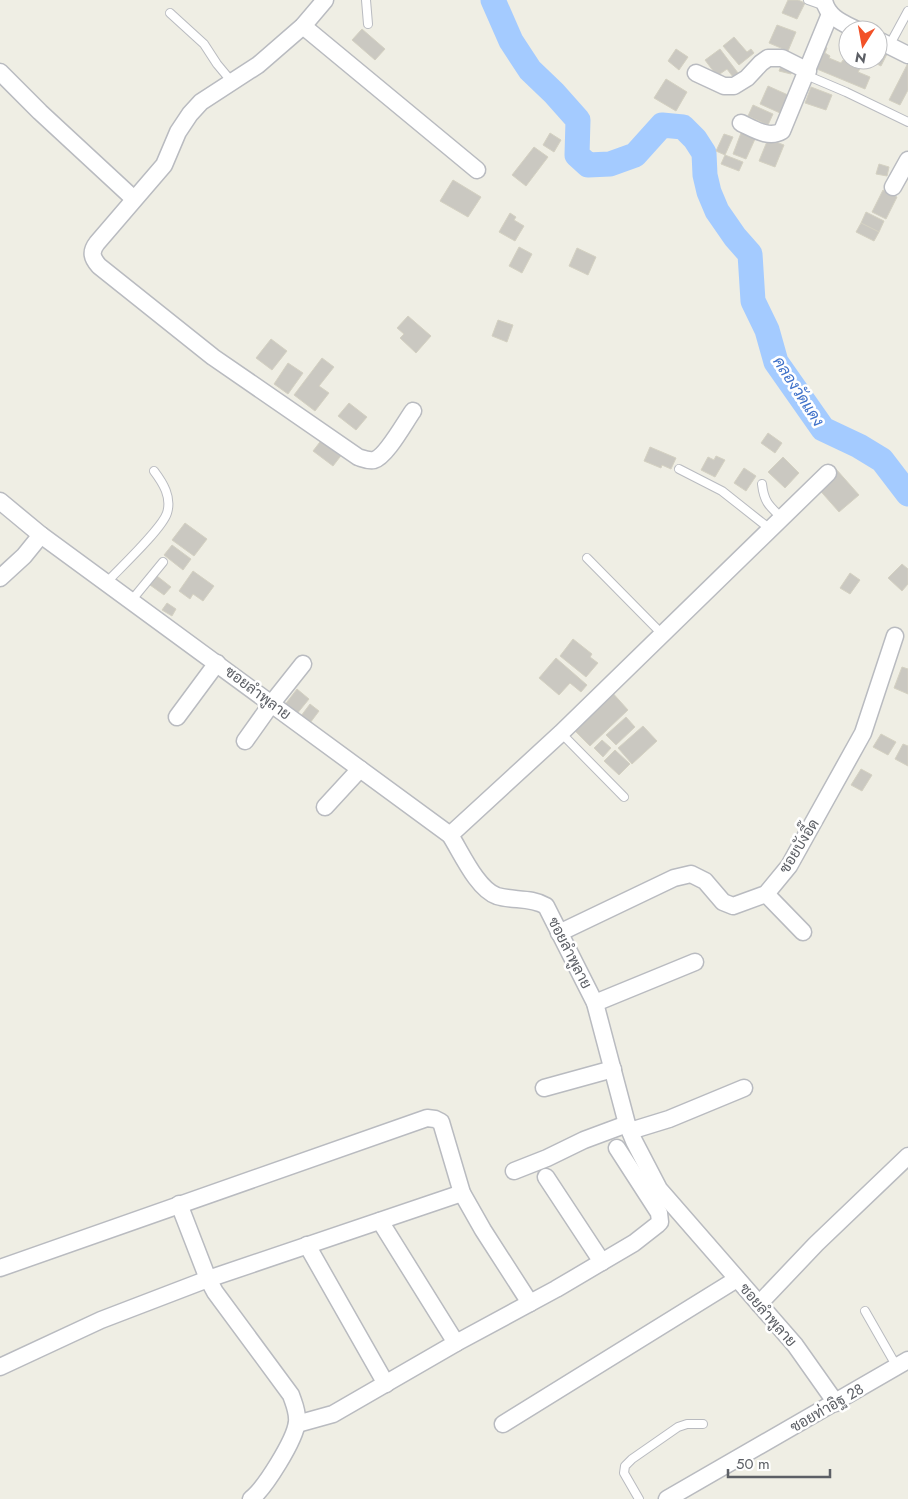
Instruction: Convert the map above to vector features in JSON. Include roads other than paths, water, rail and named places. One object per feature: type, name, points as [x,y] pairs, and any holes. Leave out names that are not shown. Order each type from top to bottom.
[{"type":"street","points":[[325,0],[303,26],[258,65],[201,102],[190,114],[178,132],[164,165],[92,248],[92,255],[94,261],[99,266],[213,357],[345,449],[367,460],[376,460],[384,453],[413,411]]},
{"type":"street","points":[[827,7],[838,20]]},
{"type":"street","points":[[741,123],[768,134],[776,135],[782,131],[807,73],[827,7]]},
{"type":"street","points":[[303,26],[477,170]]},
{"type":"street","points":[[888,45],[908,55]]},
{"type":"street","points":[[696,72],[724,86],[734,86],[747,78],[768,58],[782,58],[807,73]]},
{"type":"street","points":[[0,72],[40,112],[134,199]]},
{"type":"street","points":[[893,187],[908,160]]},
{"type":"street","points":[[450,835],[561,733],[828,473]]},
{"type":"street","name":"ซอยลำพูลาย","points":[[0,501],[41,535],[450,835],[479,882],[488,891],[497,896],[537,901],[546,906],[595,1003],[628,1127],[659,1189],[795,1345],[836,1403]]},
{"type":"street","points":[[0,578],[24,556],[41,535]]},
{"type":"street","name":"ซอยบังอี๊ด","points":[[766,894],[789,866],[863,732],[895,636]]},
{"type":"street","points":[[177,717],[217,663]]},
{"type":"street","points":[[245,741],[303,664]]},
{"type":"street","points":[[325,807],[360,769]]},
{"type":"street","points":[[560,934],[674,878],[692,874],[705,881],[723,902],[733,906],[766,894],[803,932]]},
{"type":"street","points":[[595,1003],[696,962]]},
{"type":"street","points":[[544,1088],[613,1069]]},
{"type":"street","points":[[514,1171],[584,1140],[628,1127],[669,1118],[744,1088]]},
{"type":"street","points":[[0,1268],[428,1118],[435,1118],[441,1122],[462,1193],[483,1230],[530,1303]]},
{"type":"street","points":[[297,1424],[332,1414],[386,1384],[602,1262],[634,1243],[660,1222],[659,1213],[618,1148]]},
{"type":"street","points":[[759,1304],[816,1244],[908,1156]]},
{"type":"street","points":[[546,1177],[602,1262]]},
{"type":"street","points":[[0,1367],[101,1320],[208,1279],[462,1193]]},
{"type":"street","points":[[179,1204],[208,1279],[215,1292],[291,1395],[297,1414],[297,1424],[284,1453],[265,1483],[251,1499]]},
{"type":"street","points":[[380,1221],[456,1343]]},
{"type":"street","points":[[307,1245],[386,1384]]},
{"type":"street","points":[[503,1424],[738,1279]]},
{"type":"street","name":"ซอยท่าอิฐ 28","points":[[667,1499],[836,1403],[902,1363]]},
{"type":"lane","points":[[366,0],[368,24]]},
{"type":"lane","points":[[808,0],[827,7]]},
{"type":"lane","points":[[888,37],[908,11]]},
{"type":"lane","points":[[170,13],[204,44],[232,82]]},
{"type":"lane","points":[[807,73],[908,122]]},
{"type":"lane","points":[[679,469],[722,491],[776,524]]},
{"type":"lane","points":[[106,583],[159,526],[167,514],[168,495],[164,485],[154,471]]},
{"type":"lane","points":[[762,484],[763,497],[776,524]]},
{"type":"lane","points":[[587,558],[662,634]]},
{"type":"lane","points":[[130,601],[163,562]]},
{"type":"lane","points":[[561,733],[624,797]]},
{"type":"lane","points":[[864,1311],[902,1363]]},
{"type":"lane","points":[[639,1499],[624,1473],[625,1466],[678,1427],[687,1424],[703,1424]]},
{"type":"waterway","name":"คลองวัดแดง","points":[[493,0],[511,41],[530,70],[578,120],[577,155],[588,165],[610,164],[635,155],[662,125],[683,127],[695,139],[704,153],[705,175],[709,192],[717,211],[735,237],[750,254],[753,301],[767,330],[776,362],[823,429],[859,446],[882,460],[908,494]]}]
